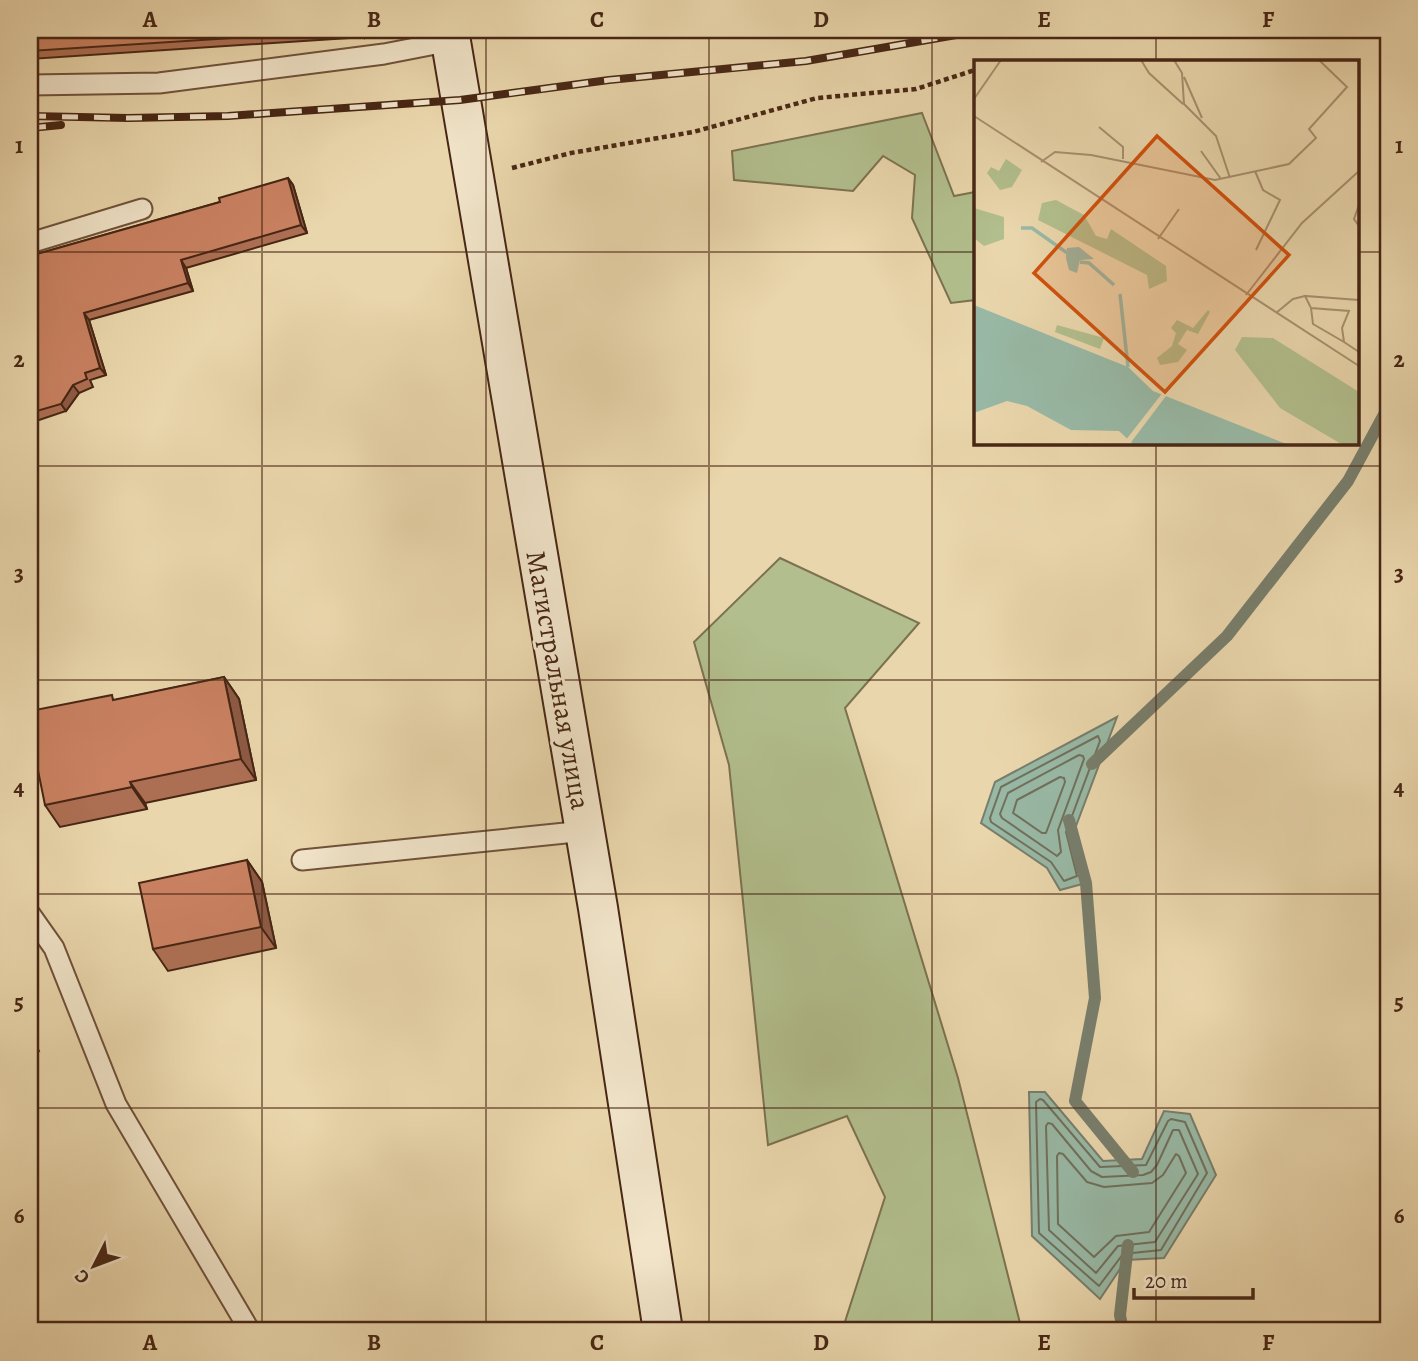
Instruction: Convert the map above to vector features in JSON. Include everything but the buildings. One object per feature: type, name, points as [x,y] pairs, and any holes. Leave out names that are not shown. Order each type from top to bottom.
[{"type":"main road","name":"Магистральная улица","points":[[450,36],[584,831],[663,1331]]},
{"type":"lane","points":[[30,85],[159,83],[384,54],[450,36]]},
{"type":"lane","points":[[30,243],[142,209]]},
{"type":"lane","points":[[302,860],[584,831]]},
{"type":"lane","points":[[30,914],[54,948],[116,1104],[250,1331]]},
{"type":"path","points":[[473,178],[571,153],[693,132],[817,98],[916,89],[974,70]]},
{"type":"shaded area","points":[[922,113],[954,196],[974,192],[974,300],[951,303],[912,218],[915,175],[883,156],[853,191],[734,180],[732,151]]},
{"type":"shaded area","points":[[780,558],[919,623],[845,708],[958,1078],[1022,1331],[842,1331],[885,1197],[847,1116],[768,1145],[729,765],[694,642]]},
{"type":"water","points":[[1117,717],[1073,834],[1086,883],[1060,890],[1047,868],[981,823],[995,782]]},
{"type":"water","points":[[1029,1092],[1045,1092],[1103,1161],[1142,1159],[1164,1111],[1190,1114],[1216,1175],[1164,1258],[1126,1260],[1100,1299],[1032,1236]]},
{"type":"waterway","points":[[1092,764],[1227,636],[1348,481],[1388,407]]},
{"type":"waterway","points":[[1069,820],[1086,883],[1095,998],[1075,1101],[1133,1172]]},
{"type":"waterway","points":[[1123,1331],[1120,1315],[1128,1245]]},
{"type":"railway","points":[[786,30],[821,30]]},
{"type":"railway","points":[[30,116],[228,116],[460,100],[609,80],[806,61],[985,30]]},
{"type":"railway","points":[[30,128],[61,125]]}]
